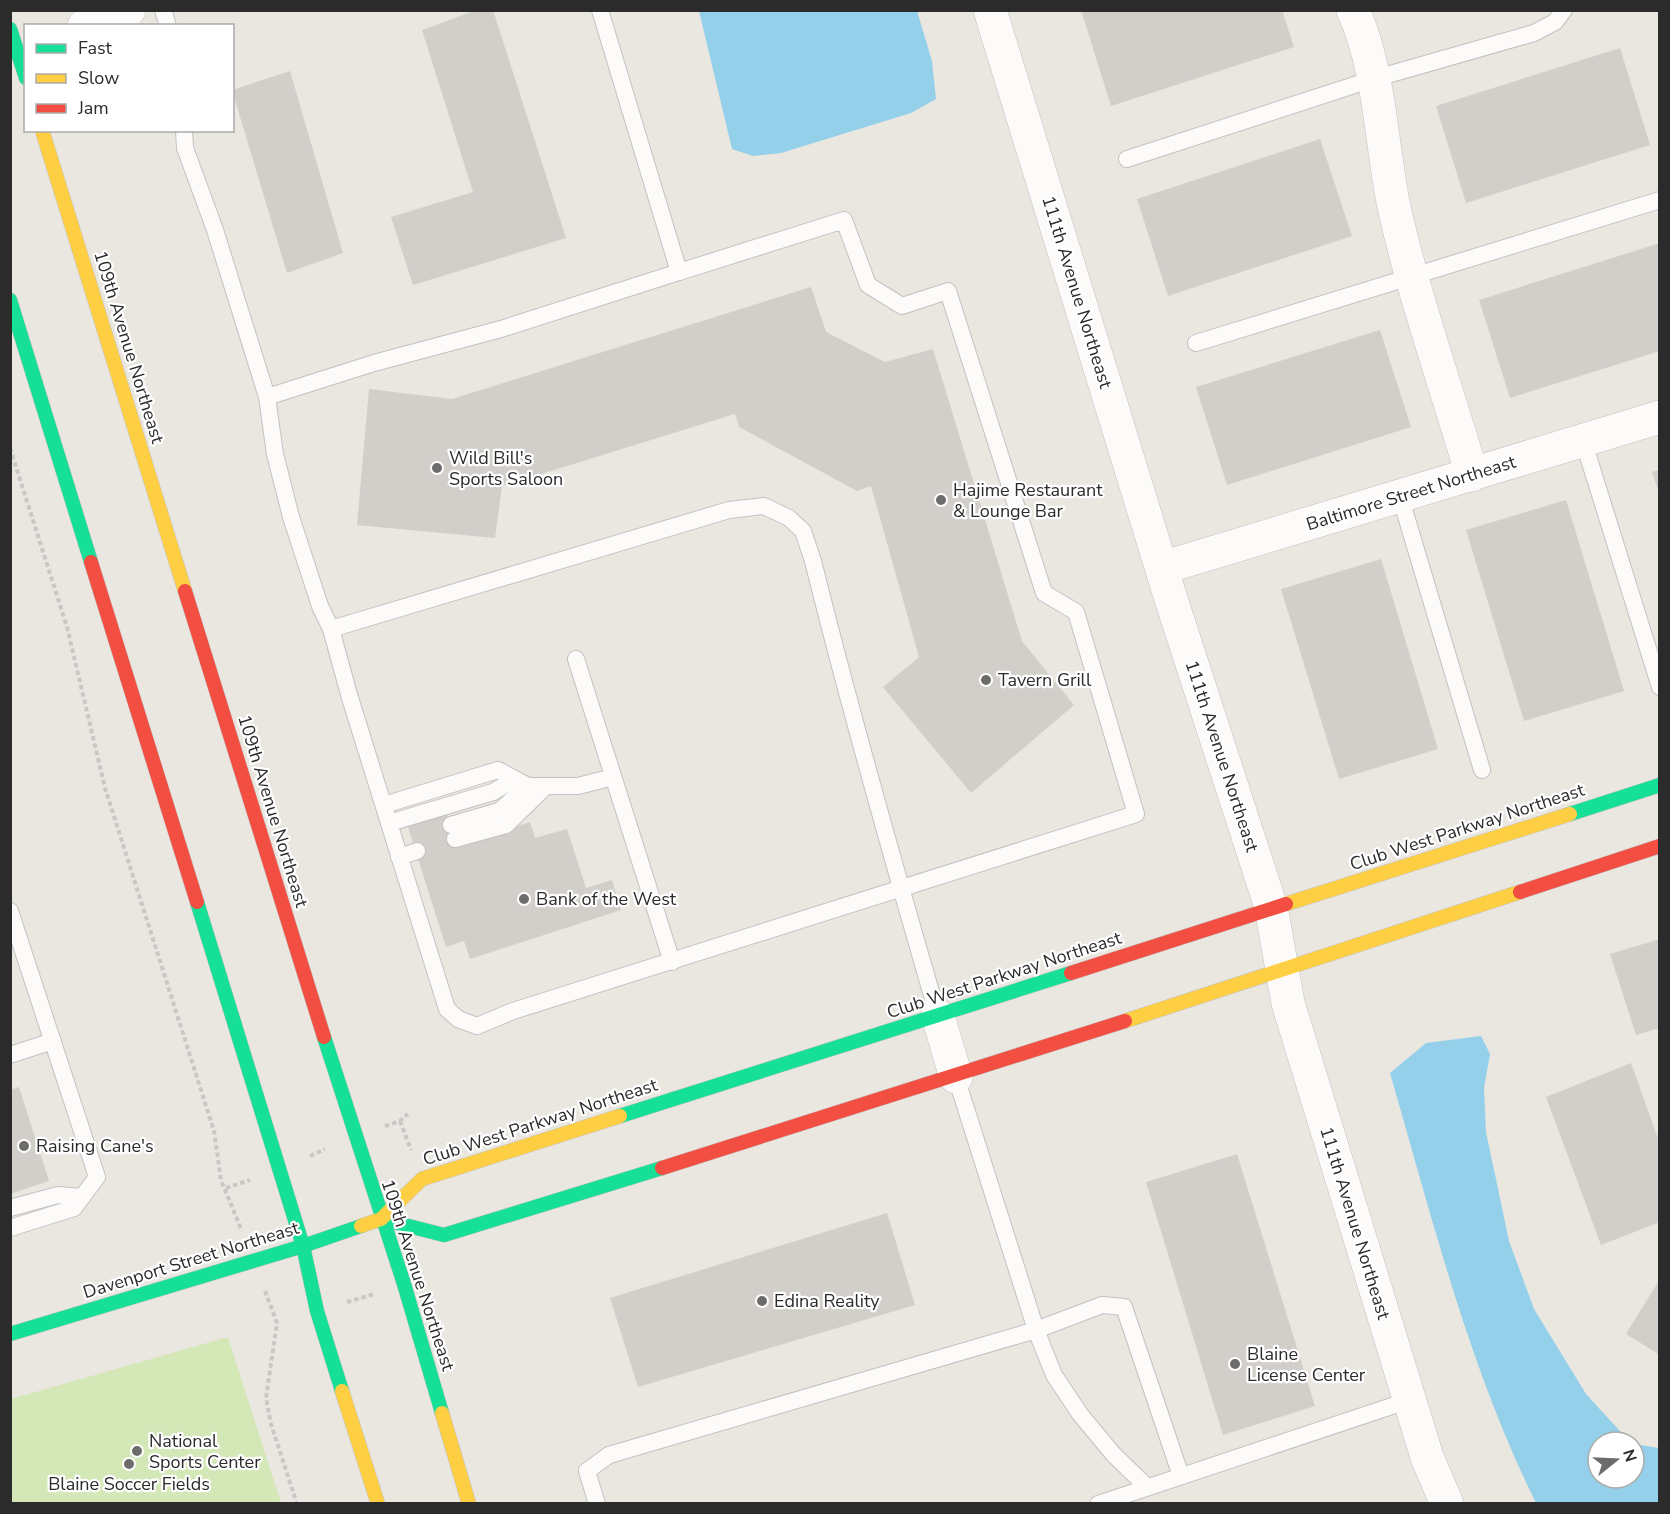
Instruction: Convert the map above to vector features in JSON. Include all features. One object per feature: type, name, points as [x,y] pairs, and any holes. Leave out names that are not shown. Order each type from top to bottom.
[{"type":"street","points":[[90,24],[129,10]]},
{"type":"street","name":"111th Avenue Northeast","points":[[990,10],[1162,568],[1271,907],[1288,1003],[1427,1458],[1447,1503]]},
{"type":"street","points":[[1353,10],[1373,79],[1390,188],[1472,475]]},
{"type":"street","name":"109th Avenue Northeast","points":[[43,132],[381,1219],[404,1284],[469,1503]]},
{"type":"street","points":[[10,300],[303,1246],[317,1311],[378,1503]]},
{"type":"street","name":"Baltimore Street Northeast","points":[[1162,568],[1659,417]]},
{"type":"street","name":"Club West Parkway Northeast","points":[[381,1219],[422,1179],[1659,784]]},
{"type":"street","points":[[381,1219],[444,1235],[956,1077],[1659,846]]},
{"type":"street","points":[[938,1016],[956,1077]]},
{"type":"street","name":"Davenport Street Northeast","points":[[10,1334],[303,1246],[381,1219]]},
{"type":"lane","points":[[600,10],[680,272]]},
{"type":"lane","points":[[1127,159],[1373,79],[1534,33],[1555,22],[1564,10]]},
{"type":"lane","points":[[184,132],[185,148],[215,230],[267,397],[274,454],[291,517],[320,606],[331,629],[389,823],[406,847],[447,1009],[458,1019],[477,1026],[513,1011],[1136,814],[1076,612],[1044,593],[948,291],[902,306],[868,285],[844,220],[501,329],[374,363],[267,397]]},
{"type":"lane","points":[[1196,343],[1413,274],[1659,200]]},
{"type":"lane","points":[[1583,440],[1659,687]]},
{"type":"lane","points":[[1400,496],[1482,770]]},
{"type":"lane","points":[[331,629],[729,510],[764,506],[789,518],[803,531],[938,1016]]},
{"type":"lane","points":[[576,659],[672,962]]},
{"type":"lane","points":[[384,805],[498,770],[521,783],[546,786],[578,786],[613,777]]},
{"type":"lane","points":[[521,783],[499,811],[453,832],[506,825],[546,786]]},
{"type":"lane","points":[[389,823],[521,783]]},
{"type":"lane","points":[[10,911],[97,1177],[74,1208],[10,1228]]},
{"type":"lane","points":[[10,1055],[53,1041]]},
{"type":"lane","points":[[956,1077],[1036,1330],[1054,1375],[1080,1414],[1113,1454],[1147,1487]]},
{"type":"lane","points":[[10,1208],[58,1195],[82,1197]]},
{"type":"lane","points":[[597,1503],[587,1471],[609,1455],[1036,1330],[1102,1305],[1124,1307],[1181,1476]]},
{"type":"lane","points":[[1098,1503],[1410,1400]]},
{"type":"path","points":[[10,448],[67,627],[105,788],[214,1131],[221,1180],[226,1188],[279,1169],[356,1136],[400,1121],[408,1114]]},
{"type":"path","points":[[277,1323],[267,1398],[271,1424],[297,1503]]},
{"type":"green space","name":"National Sports Center","points":[[228,1337],[281,1503],[11,1503],[11,1399]]},
{"type":"water","points":[[699,11],[917,11],[932,61],[936,99],[911,113],[781,153],[753,156],[732,149]]},
{"type":"water","points":[[1481,1036],[1490,1054],[1484,1088],[1486,1132],[1509,1241],[1534,1309],[1586,1394],[1619,1430],[1586,1430],[1586,1490],[1646,1490],[1646,1446],[1659,1448],[1659,1503],[1536,1503],[1512,1452],[1471,1346],[1390,1073],[1426,1043]]},
{"type":"building","points":[[477,10],[493,10],[566,238],[413,285],[391,217],[473,192],[422,30]]},
{"type":"building","points":[[1081,10],[1282,10],[1294,47],[1111,106]]},
{"type":"building","points":[[1620,48],[1650,145],[1466,203],[1436,106]]},
{"type":"building","points":[[290,71],[343,253],[287,273],[234,97],[234,89]]},
{"type":"building","points":[[1320,139],[1352,236],[1168,296],[1137,199]]},
{"type":"building","points":[[1660,243],[1660,351],[1510,398],[1479,300]]},
{"type":"building","points":[[811,287],[826,332],[885,362],[933,349],[1022,641],[1074,705],[971,793],[883,687],[919,657],[871,486],[857,491],[739,427],[735,414],[502,486],[495,538],[357,525],[369,389],[452,399]]},
{"type":"building","points":[[1380,330],[1411,427],[1227,485],[1196,387]]},
{"type":"building","points":[[1660,470],[1660,493],[1659,493],[1652,472]]},
{"type":"building","points":[[1566,500],[1624,691],[1524,721],[1466,530]]},
{"type":"building","points":[[1381,559],[1438,749],[1339,779],[1281,589]]},
{"type":"building","name":"Bank of the West","points":[[446,812],[457,844],[530,822],[535,838],[567,829],[586,888],[612,880],[621,910],[470,959],[464,941],[446,947],[407,824]]},
{"type":"building","points":[[1660,939],[1660,1028],[1636,1035],[1610,954]]},
{"type":"building","points":[[1631,1063],[1660,1144],[1660,1222],[1601,1245],[1546,1097]]},
{"type":"building","name":"Raising Cane's","points":[[19,1087],[49,1181],[10,1194],[10,1090]]},
{"type":"building","points":[[1237,1154],[1315,1406],[1223,1435],[1146,1182]]},
{"type":"building","name":"Edina Reality","points":[[887,1213],[915,1305],[638,1387],[610,1298]]},
{"type":"building","points":[[1660,1279],[1660,1355],[1626,1334]]},
{"type":"traffic: fast","points":[[10,29],[24,72]]},
{"type":"traffic: fast","points":[[10,300],[91,562]]},
{"type":"traffic: fast","points":[[1570,814],[1660,785]]},
{"type":"traffic: fast","points":[[197,902],[303,1246],[317,1311],[342,1391]]},
{"type":"traffic: fast","points":[[620,1116],[1071,973]]},
{"type":"traffic: fast","points":[[324,1037],[404,1284],[442,1413]]},
{"type":"traffic: fast","points":[[381,1219],[444,1235],[662,1168]]},
{"type":"traffic: fast","points":[[10,1334],[303,1246],[361,1226]]},
{"type":"traffic: slow","points":[[43,132],[185,591]]},
{"type":"traffic: slow","points":[[1286,904],[1570,814]]},
{"type":"traffic: slow","points":[[1125,1021],[1520,892]]},
{"type":"traffic: slow","points":[[361,1226],[381,1219],[422,1179],[620,1116]]},
{"type":"traffic: slow","points":[[342,1391],[378,1504]]},
{"type":"traffic: slow","points":[[442,1413],[469,1504]]},
{"type":"traffic: jam","points":[[91,562],[197,902]]},
{"type":"traffic: jam","points":[[185,591],[324,1037]]},
{"type":"traffic: jam","points":[[1520,892],[1660,846]]},
{"type":"traffic: jam","points":[[1071,973],[1286,904]]},
{"type":"traffic: jam","points":[[662,1168],[1125,1021]]},
{"type":"place","name":"Wild Bill's Sports Saloon","points":[[437,468]]},
{"type":"place","name":"Hajime Restaurant & Lounge Bar","points":[[941,500]]},
{"type":"place","name":"Tavern Grill","points":[[986,680]]},
{"type":"place","name":"Bank of the West","points":[[524,899]]},
{"type":"place","name":"Raising Cane's","points":[[24,1146]]},
{"type":"place","name":"Edina Reality","points":[[762,1301]]},
{"type":"place","name":"Blaine License Center","points":[[1235,1364]]},
{"type":"place","name":"National Sports Center","points":[[137,1451]]},
{"type":"place","name":"Blaine Soccer Fields","points":[[129,1464]]}]
